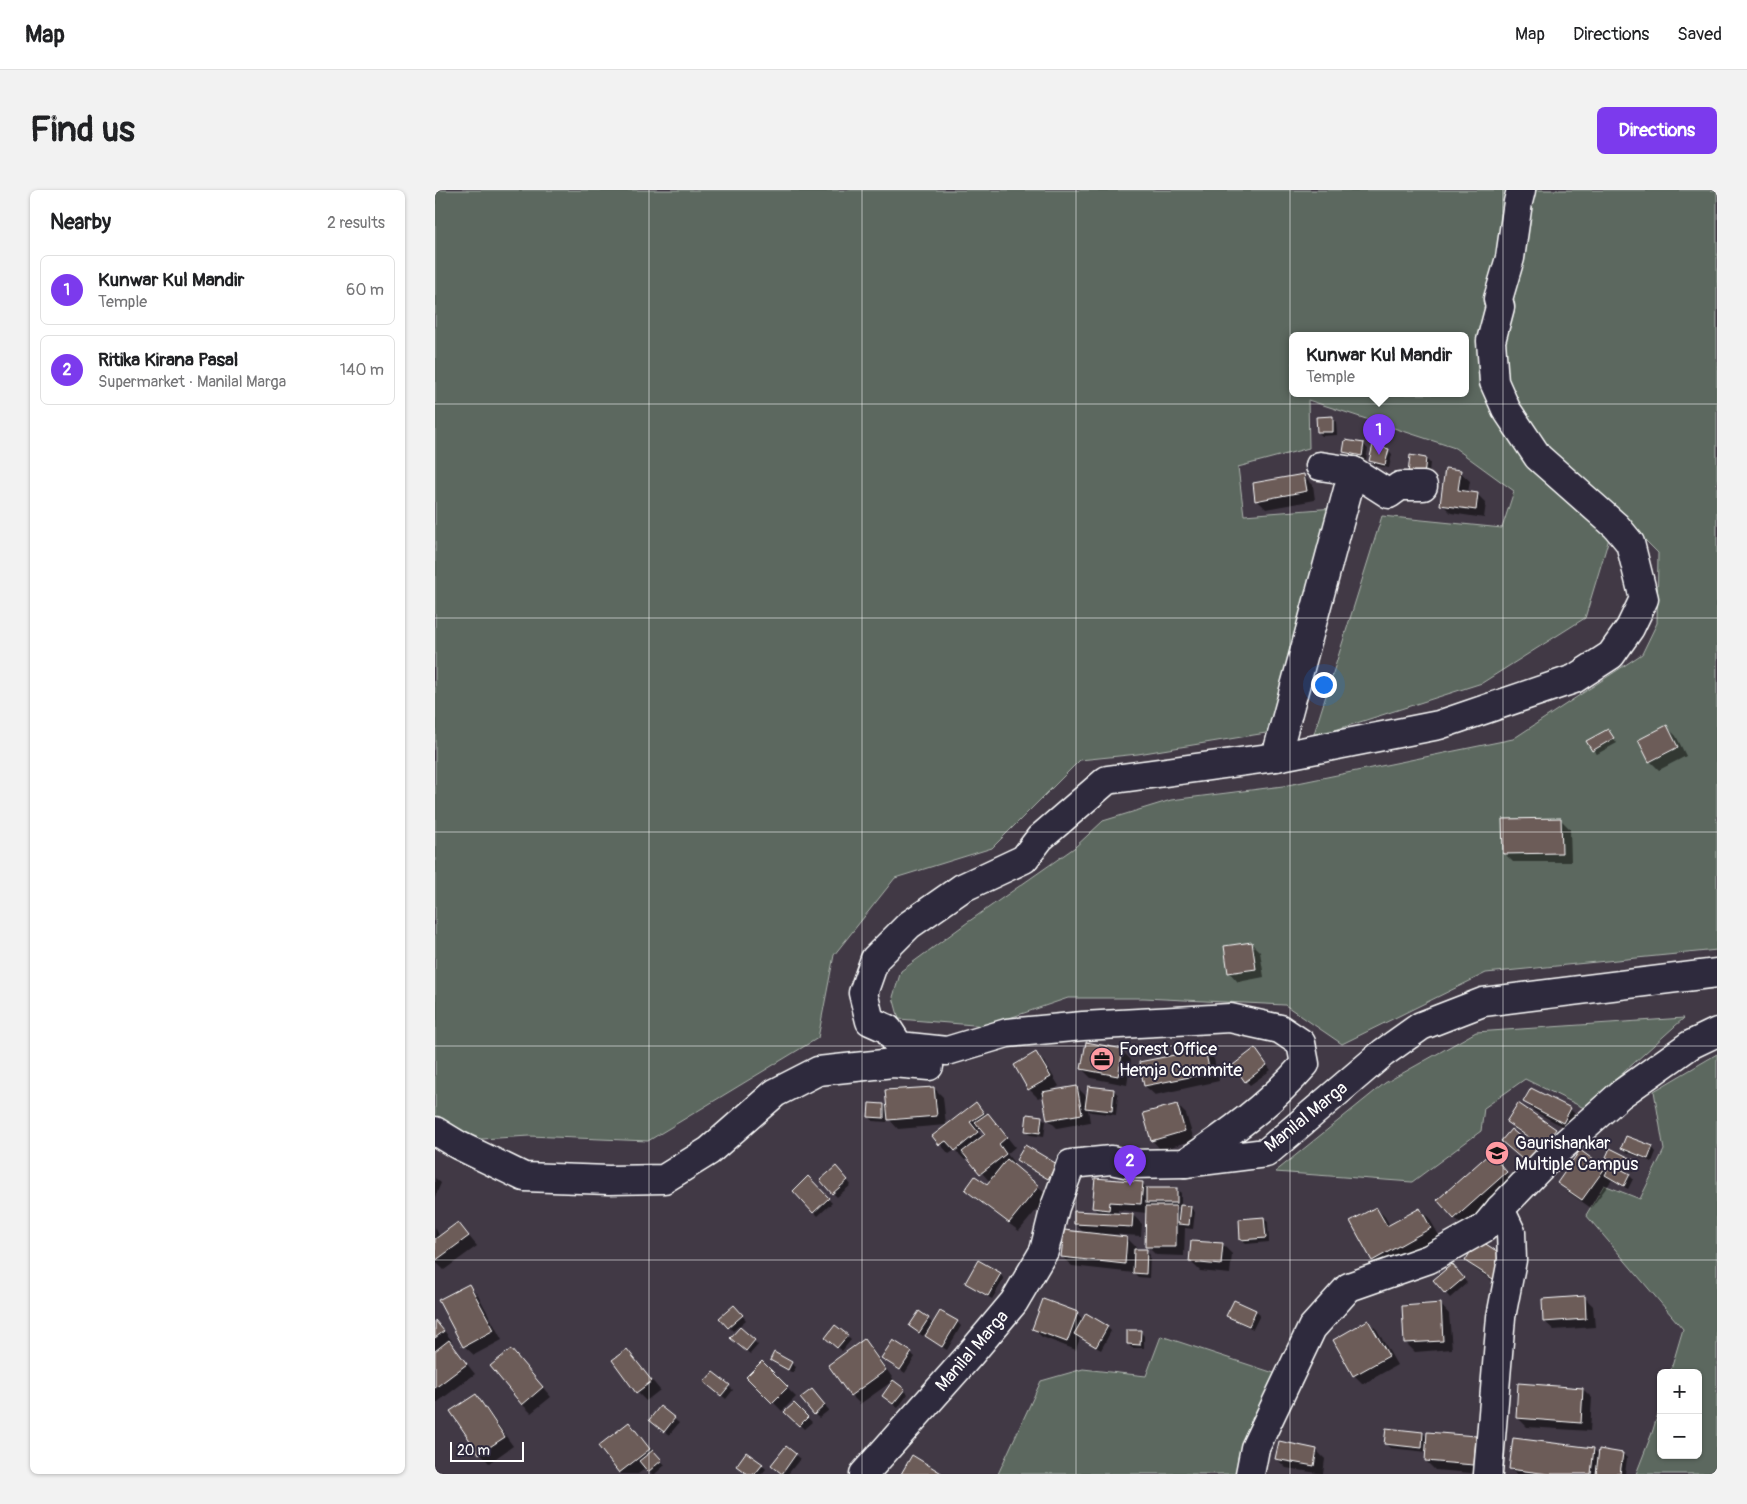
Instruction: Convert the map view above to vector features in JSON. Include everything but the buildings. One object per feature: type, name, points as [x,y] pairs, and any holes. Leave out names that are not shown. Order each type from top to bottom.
[{"type":"street","points":[[1185,1163],[1231,1133],[1285,1087],[1305,1064],[1301,1042],[1280,1029],[1230,1018],[1083,1026],[1007,1034],[947,1051],[899,1046],[888,1029],[870,1021],[863,993],[875,959],[909,925],[962,888],[1024,859],[1040,838],[1107,780],[1277,757],[1439,726],[1574,679],[1611,655],[1630,628],[1644,600],[1630,543],[1617,526],[1538,457],[1506,409],[1494,382],[1491,342],[1500,307],[1498,299],[1510,258],[1521,190]]},
{"type":"street","points":[[1320,466],[1353,472],[1389,494],[1400,486],[1423,486]]},
{"type":"street","points":[[1277,757],[1353,472]]},
{"type":"street","name":"Manilal Marga","points":[[864,1474],[968,1358],[1014,1302],[1044,1251],[1055,1207],[1071,1164],[1111,1160],[1130,1164],[1185,1163],[1266,1153],[1383,1053],[1421,1026],[1483,1002],[1717,973]]},
{"type":"street","points":[[1250,1474],[1255,1448],[1312,1328],[1349,1287],[1429,1258],[1484,1228],[1549,1158],[1621,1094],[1690,1045],[1717,1032]]},
{"type":"street","points":[[435,1130],[458,1145],[524,1178],[665,1179],[709,1151],[775,1093],[819,1071],[893,1063],[931,1066],[961,1059],[1007,1034]]},
{"type":"street","points":[[1488,1474],[1501,1317],[1512,1260],[1511,1232],[1500,1209]]},
{"type":"green space","points":[[435,190],[1717,190],[1717,950],[1486,973],[1342,1044],[1285,1005],[1144,998],[1068,998],[986,1026],[899,1019],[893,997],[901,971],[1074,848],[1103,821],[1171,800],[1283,786],[1513,739],[1642,654],[1657,623],[1658,553],[1617,512],[1585,618],[1482,683],[1313,737],[1382,516],[1502,528],[1514,491],[1455,448],[1308,400],[1309,448],[1238,467],[1244,515],[1334,508],[1272,732],[1138,754],[1080,760],[992,848],[895,878],[834,955],[818,1038],[648,1141],[529,1136],[435,1142]]},
{"type":"green space","points":[[1684,1018],[1584,1108],[1525,1079],[1484,1108],[1481,1131],[1412,1182],[1275,1172],[1385,1083],[1476,1032]]},
{"type":"green space","points":[[1717,1054],[1717,1474],[1636,1474],[1657,1417],[1657,1459],[1702,1459],[1702,1369],[1671,1369],[1683,1329],[1586,1215],[1604,1185],[1640,1199],[1664,1150],[1654,1091]]},
{"type":"green space","points":[[1161,1336],[1277,1374],[1245,1474],[998,1474],[1041,1381],[1083,1369],[1146,1376]]},
{"type":"place","name":"Kunwar Kul Mandir","points":[[1379,455]]},
{"type":"place","name":"Forest Office Hemja Commite","points":[[1102,1059]]},
{"type":"place","name":"Gaurishankar Multiple Campus","points":[[1497,1153]]},
{"type":"place","name":"Ritika Kirana Pasal","points":[[1130,1186]]}]
